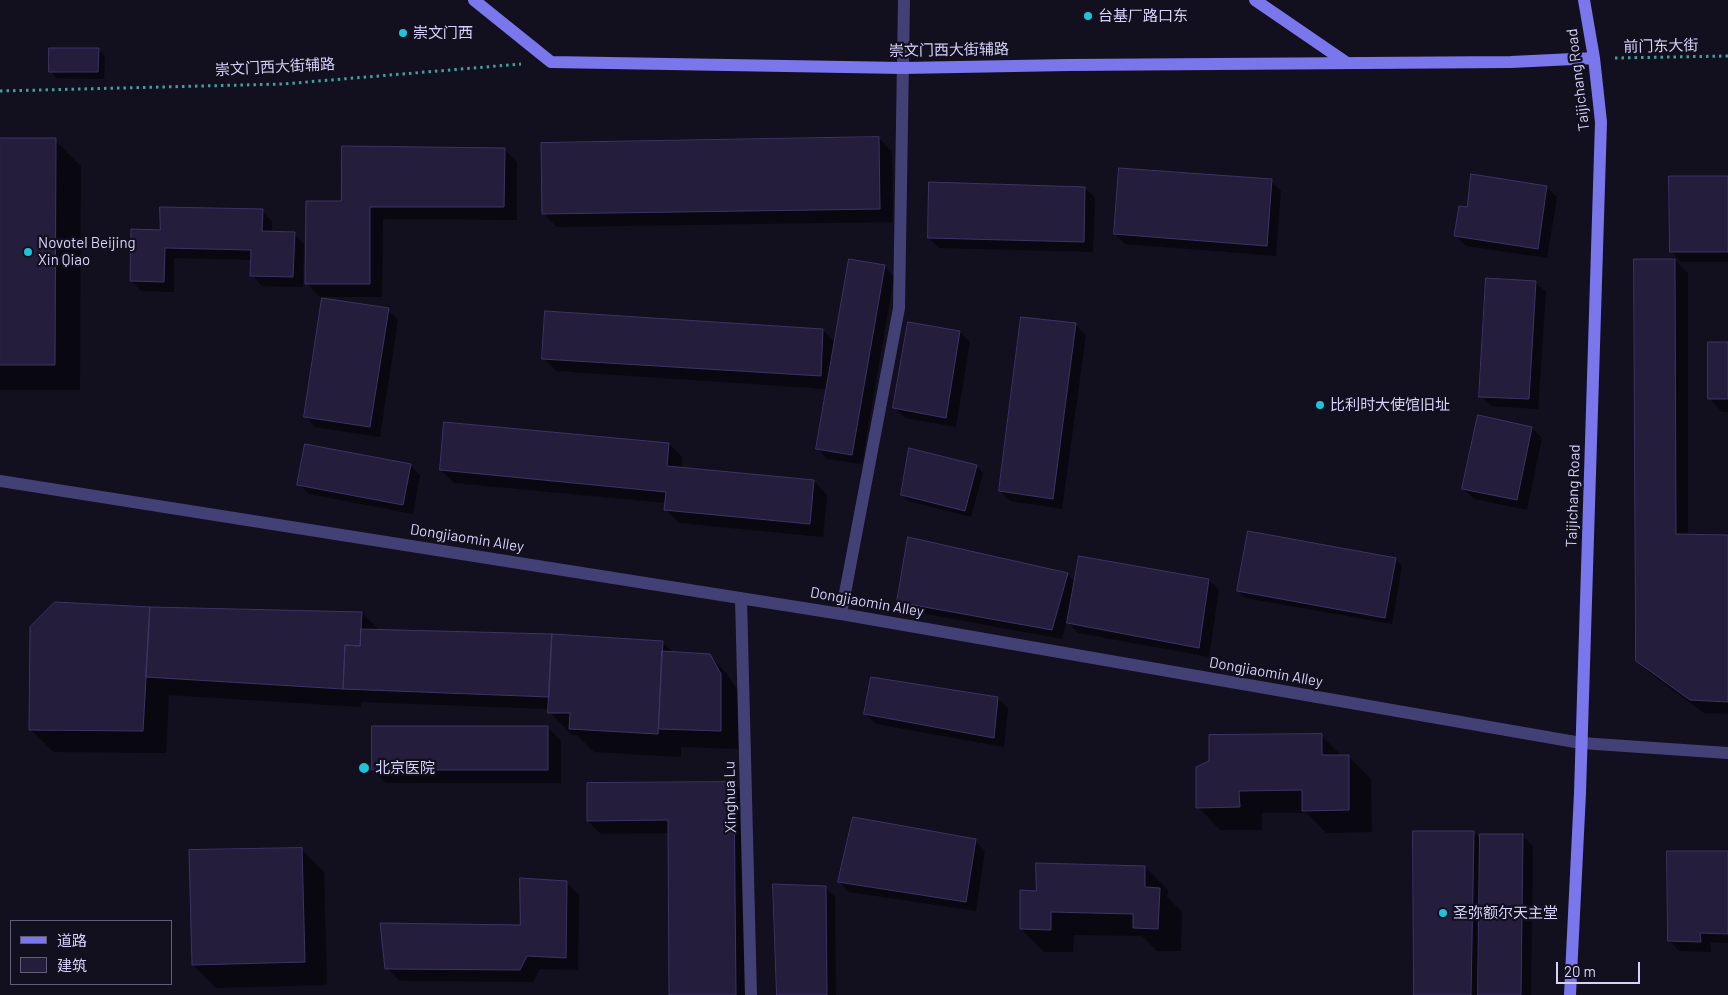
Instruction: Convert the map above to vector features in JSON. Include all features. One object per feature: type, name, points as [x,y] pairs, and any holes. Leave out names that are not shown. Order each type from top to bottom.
[{"type":"street","points":[[474,0],[551,62]]},
{"type":"street","points":[[841,614],[899,308],[904,0]]},
{"type":"street","points":[[1255,0],[1348,63]]},
{"type":"street","name":"Taijichang Road","points":[[1570,995],[1581,744],[1601,122],[1594,58],[1584,0]]},
{"type":"street","name":"崇文门西大街辅路","points":[[551,62],[903,68],[1511,62],[1594,58]]},
{"type":"street","name":"Dongjiaomin Alley","points":[[0,481],[841,614],[1581,744],[1728,753]]},
{"type":"street","name":"Xinghua Lu","points":[[741,598],[751,995]]},
{"type":"path","name":"前门东大街","points":[[1594,58],[1728,56]]},
{"type":"path","name":"崇文门西大街辅路","points":[[0,91],[284,84],[551,62]]},
{"type":"building","points":[[49,48],[99,48],[98,72],[49,72]]},
{"type":"building","points":[[879,137],[880,209],[542,214],[541,143]]},
{"type":"building","name":"Novotel Beijing Xin Qiao","points":[[0,138],[56,138],[55,365],[0,365]]},
{"type":"building","points":[[342,146],[505,148],[504,207],[370,207],[370,284],[305,284],[306,201],[341,201]]},
{"type":"building","points":[[1119,168],[1272,179],[1267,246],[1114,234]]},
{"type":"building","points":[[1471,174],[1547,186],[1538,249],[1454,236],[1459,206],[1467,207]]},
{"type":"building","points":[[1669,176],[1728,176],[1728,252],[1670,252]]},
{"type":"building","points":[[929,182],[1085,187],[1084,242],[928,238]]},
{"type":"building","points":[[160,207],[263,209],[262,231],[295,232],[293,277],[250,276],[251,250],[165,248],[164,282],[130,281],[131,229],[160,230]]},
{"type":"building","points":[[849,259],[885,265],[852,455],[816,449]]},
{"type":"building","points":[[1634,259],[1675,259],[1676,534],[1728,535],[1728,702],[1690,700],[1636,661]]},
{"type":"building","points":[[1486,278],[1536,281],[1529,399],[1479,397]]},
{"type":"building","points":[[322,298],[389,308],[370,427],[304,417]]},
{"type":"building","points":[[545,311],[823,329],[821,376],[542,359]]},
{"type":"building","points":[[1021,317],[1076,323],[1053,499],[999,491]]},
{"type":"building","points":[[908,322],[960,331],[946,418],[893,408]]},
{"type":"building","points":[[1708,342],[1728,342],[1728,399],[1708,399]]},
{"type":"building","points":[[1478,415],[1532,427],[1517,500],[1462,489]]},
{"type":"building","points":[[444,422],[669,443],[667,466],[814,480],[810,524],[664,510],[666,492],[440,470]]},
{"type":"building","points":[[305,444],[411,464],[403,505],[297,485]]},
{"type":"building","points":[[909,448],[977,465],[965,511],[901,495]]},
{"type":"building","points":[[1248,531],[1396,558],[1385,618],[1237,591]]},
{"type":"building","points":[[908,537],[1068,573],[1052,630],[897,602]]},
{"type":"building","points":[[1079,556],[1209,579],[1199,648],[1067,623]]},
{"type":"building","points":[[55,602],[150,607],[143,731],[29,730],[30,627]]},
{"type":"building","points":[[150,607],[362,612],[360,646],[345,645],[343,689],[146,677]]},
{"type":"building","points":[[361,629],[552,634],[549,697],[343,689],[345,645],[360,646]]},
{"type":"building","points":[[552,634],[663,641],[658,734],[569,729],[570,713],[548,713]]},
{"type":"building","points":[[662,651],[710,654],[721,674],[721,731],[659,729]]},
{"type":"building","points":[[871,677],[998,697],[994,738],[864,714]]},
{"type":"building","points":[[372,726],[548,726],[548,770],[372,770]]},
{"type":"building","points":[[1322,734],[1322,755],[1349,755],[1349,810],[1302,811],[1302,790],[1239,791],[1240,807],[1196,808],[1196,767],[1209,761],[1209,735]]},
{"type":"building","points":[[734,782],[736,995],[669,995],[668,820],[587,821],[587,783]]},
{"type":"building","points":[[853,817],[976,839],[966,902],[838,882]]},
{"type":"building","name":"圣弥额尔天主堂","points":[[1413,831],[1474,831],[1471,995],[1414,995]]},
{"type":"building","points":[[1480,834],[1523,834],[1521,995],[1478,995]]},
{"type":"building","points":[[302,848],[305,962],[192,965],[189,850]]},
{"type":"building","points":[[1667,851],[1728,851],[1728,934],[1700,933],[1701,942],[1668,941]]},
{"type":"building","points":[[1036,863],[1145,866],[1145,887],[1160,888],[1158,929],[1133,928],[1133,914],[1051,912],[1051,930],[1020,929],[1020,890],[1036,891]]},
{"type":"building","points":[[520,878],[567,881],[566,958],[527,956],[520,970],[385,969],[380,923],[520,925]]},
{"type":"building","points":[[773,884],[826,886],[827,995],[777,995]]},
{"type":"place","name":"台基厂路口东","points":[[1088,16]]},
{"type":"place","name":"崇文门西","points":[[403,33]]},
{"type":"place","name":"Novotel Beijing Xin Qiao","points":[[28,252]]},
{"type":"place","name":"比利时大使馆旧址","points":[[1320,405]]},
{"type":"place","name":"北京医院","points":[[364,768]]},
{"type":"place","name":"圣弥额尔天主堂","points":[[1443,913]]}]
